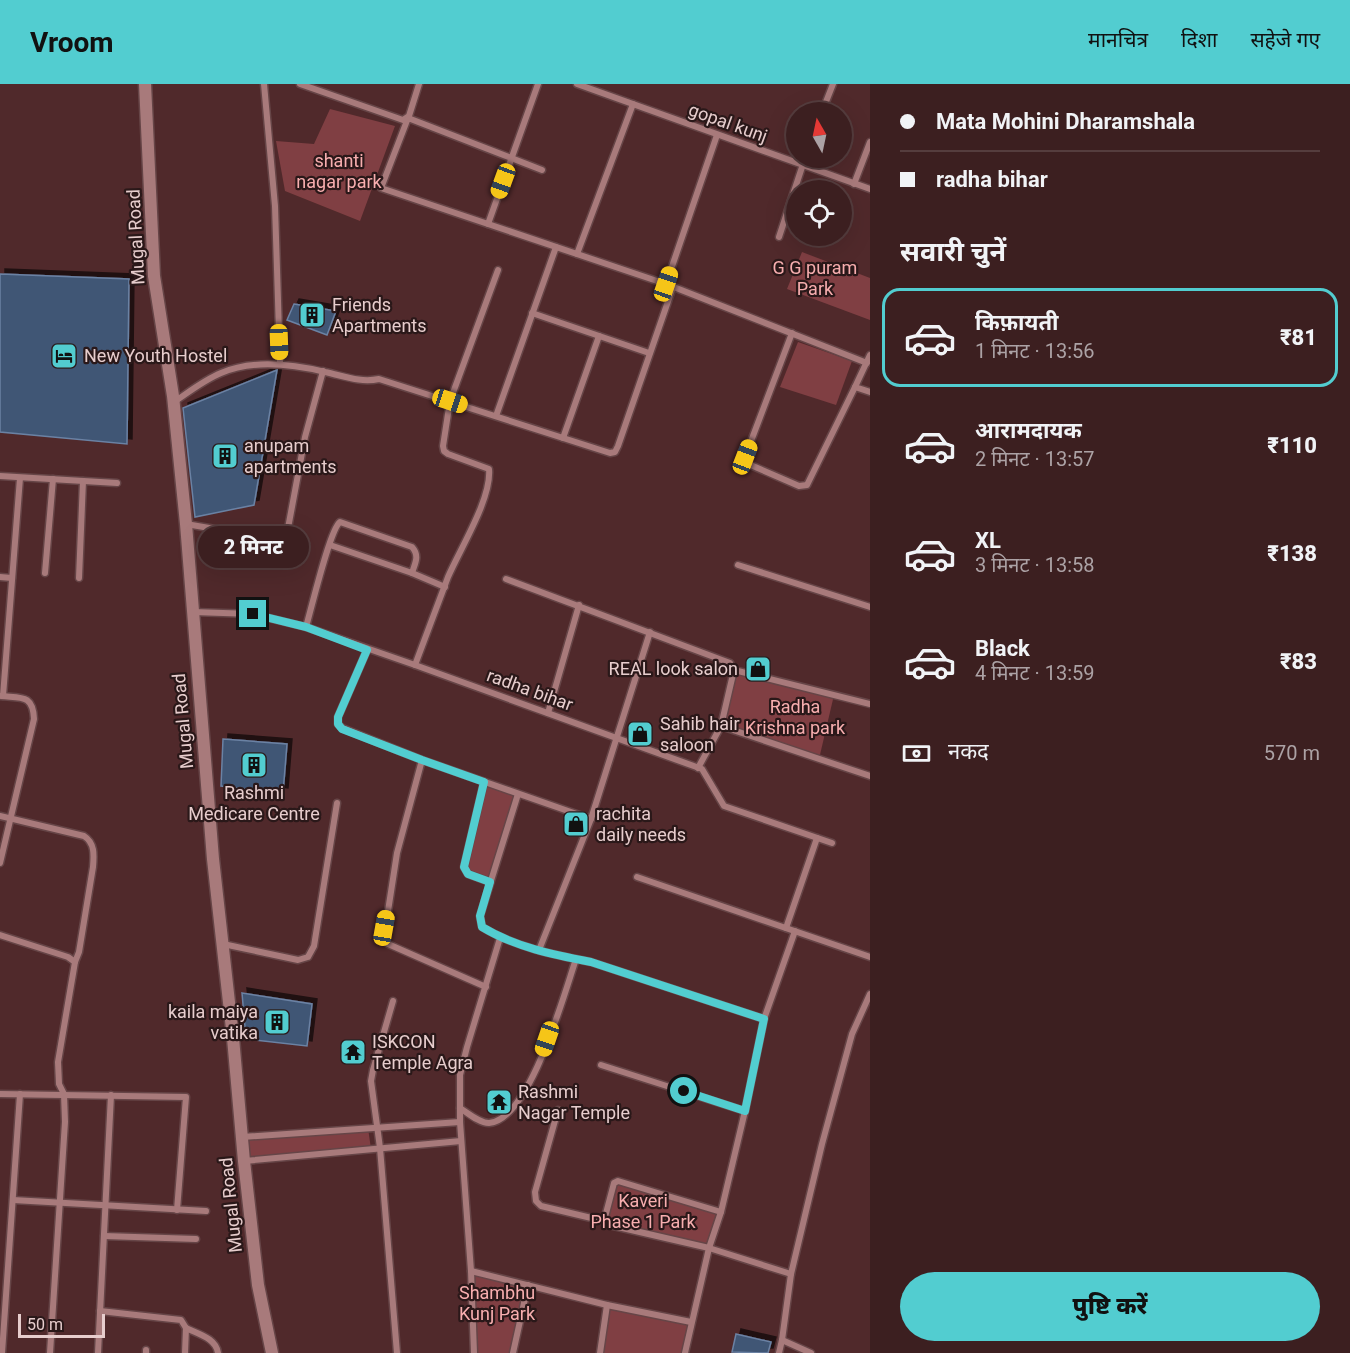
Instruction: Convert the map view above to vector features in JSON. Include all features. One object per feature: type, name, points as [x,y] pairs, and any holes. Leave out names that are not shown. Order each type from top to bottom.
[{"type":"street","name":"Mugal Road","points":[[145,84],[154,276],[173,402],[186,524],[213,859],[244,1161],[258,1285],[272,1353]]},
{"type":"street","points":[[264,84],[275,206],[280,364]]},
{"type":"street","points":[[300,84],[400,120],[408,118],[511,160],[542,170]]},
{"type":"street","points":[[419,84],[381,188],[666,284],[867,363]]},
{"type":"street","points":[[488,224],[538,84]]},
{"type":"street","name":"gopal kunj","points":[[577,84],[786,159]]},
{"type":"street","points":[[826,102],[833,84]]},
{"type":"street","points":[[577,254],[633,104]]},
{"type":"street","points":[[666,284],[717,135]]},
{"type":"street","points":[[854,184],[870,142]]},
{"type":"street","points":[[779,237],[801,168]]},
{"type":"street","name":"gopal kunj","points":[[810,168],[870,189]]},
{"type":"street","points":[[496,416],[556,247]]},
{"type":"street","points":[[415,665],[490,478],[489,469],[444,451],[444,434],[450,401],[498,270]]},
{"type":"street","points":[[173,402],[221,373],[244,366],[280,364],[323,371],[361,381],[379,379],[604,452],[615,452],[673,287]]},
{"type":"street","points":[[532,313],[649,353]]},
{"type":"street","points":[[792,333],[745,457],[746,464],[799,486],[807,485],[870,355]]},
{"type":"street","points":[[563,438],[599,336]]},
{"type":"street","points":[[186,524],[279,540],[286,538],[305,437],[323,371]]},
{"type":"street","points":[[855,387],[870,392]]},
{"type":"street","points":[[0,476],[117,483]]},
{"type":"street","points":[[0,862],[30,737],[34,709],[25,699],[2,696],[20,478]]},
{"type":"street","points":[[45,573],[52,479]]},
{"type":"street","points":[[79,578],[83,481]]},
{"type":"street","points":[[306,627],[335,525],[340,522],[412,548],[417,558],[412,573]]},
{"type":"street","points":[[330,545],[412,573],[445,587]]},
{"type":"street","points":[[738,565],[870,607]]},
{"type":"street","points":[[0,577],[12,578]]},
{"type":"street","points":[[506,579],[730,663],[734,669],[870,704]]},
{"type":"street","points":[[548,713],[579,605]]},
{"type":"street","name":"radha bihar","points":[[193,612],[253,614],[306,627],[698,768]]},
{"type":"street","points":[[539,950],[591,819],[650,632]]},
{"type":"street","points":[[367,650],[338,717],[338,724],[342,729],[422,760],[591,819]]},
{"type":"street","points":[[734,669],[721,726],[698,768],[702,769],[723,806],[832,843]]},
{"type":"street","points":[[721,726],[870,776]]},
{"type":"street","points":[[422,760],[397,853],[384,937],[388,944],[486,987]]},
{"type":"street","points":[[484,782],[464,867],[468,874],[490,882]]},
{"type":"street","points":[[518,794],[479,920],[482,927],[500,938],[591,962],[764,1019]]},
{"type":"street","points":[[223,944],[298,960],[308,957],[314,946],[337,803]]},
{"type":"street","points":[[0,816],[84,836],[91,842],[94,855],[79,952],[75,962],[58,1062],[59,1084],[64,1094],[65,1122],[50,1353]]},
{"type":"street","points":[[786,928],[817,838]]},
{"type":"street","points":[[637,877],[870,957]]},
{"type":"street","points":[[685,1353],[709,1248],[721,1212],[745,1111],[764,1019],[795,931]]},
{"type":"street","points":[[0,935],[68,957],[75,962]]},
{"type":"street","points":[[474,1353],[471,1271],[460,1122],[460,1075],[500,938]]},
{"type":"street","points":[[460,1108],[481,1121],[490,1123],[505,1116],[519,1101],[534,1074],[576,959]]},
{"type":"street","points":[[779,1353],[791,1274],[822,1144],[852,1034],[870,994]]},
{"type":"street","points":[[393,1001],[371,1075],[380,1148],[397,1353]]},
{"type":"street","points":[[602,1065],[745,1111]]},
{"type":"street","points":[[0,1094],[186,1097],[177,1210]]},
{"type":"street","points":[[2,1353],[20,1094]]},
{"type":"street","points":[[98,1353],[111,1095]]},
{"type":"street","points":[[558,1110],[537,1181],[536,1201],[544,1207],[709,1248],[791,1274]]},
{"type":"street","points":[[242,1137],[460,1122]]},
{"type":"street","points":[[244,1161],[461,1141]]},
{"type":"street","points":[[603,1221],[614,1183],[618,1181],[721,1212]]},
{"type":"street","points":[[13,1200],[206,1211]]},
{"type":"street","points":[[104,1236],[196,1239]]},
{"type":"street","points":[[471,1271],[607,1305],[691,1322]]},
{"type":"street","points":[[513,1353],[528,1285]]},
{"type":"street","points":[[600,1353],[607,1305]]},
{"type":"street","points":[[100,1311],[181,1320],[186,1328],[212,1341],[218,1353]]},
{"type":"street","points":[[185,1353],[186,1328]]},
{"type":"street","points":[[782,1340],[811,1353]]},
{"type":"green space","name":"shanti nagar park","points":[[330,109],[395,126],[360,221],[285,191],[276,141],[314,144]]},
{"type":"green space","name":"G G puram Park","points":[[802,252],[870,278],[870,320],[787,289]]},
{"type":"green space","points":[[798,342],[852,361],[836,405],[780,387]]},
{"type":"green space","name":"Radha Krishna park","points":[[734,670],[834,695],[819,759],[721,726]]},
{"type":"green space","points":[[484,782],[518,794],[490,882],[466,872]]},
{"type":"green space","points":[[368,1128],[371,1149],[250,1160],[248,1137]]},
{"type":"green space","name":"Kaveri Phase 1 Park","points":[[614,1183],[721,1212],[709,1248],[604,1221]]},
{"type":"green space","name":"Shambhu Kunj Park","points":[[471,1271],[528,1285],[510,1353],[474,1353]]},
{"type":"green space","points":[[607,1305],[691,1322],[685,1353],[600,1353]]},
{"type":"building","name":"New Youth Hostel","points":[[0,274],[129,279],[127,444],[0,432]]},
{"type":"building","name":"Friends Apartments","points":[[294,304],[336,311],[327,335],[287,320]]},
{"type":"building","name":"anupam apartments","points":[[277,370],[254,505],[195,517],[183,408]]},
{"type":"building","name":"Rashmi Medicare Centre","points":[[223,739],[287,744],[283,793],[221,786]]},
{"type":"building","name":"kaila maiya vatika","points":[[242,993],[312,1004],[307,1046],[246,1039]]},
{"type":"building","points":[[736,1334],[771,1342],[768,1353],[732,1352]]},
{"type":"place","name":"Friends Apartments","points":[[312,315]]},
{"type":"place","name":"New Youth Hostel","points":[[64,356]]},
{"type":"place","name":"anupam apartments","points":[[225,456]]},
{"type":"place","name":"REAL look salon","points":[[758,669]]},
{"type":"place","name":"Sahib hair saloon","points":[[640,734]]},
{"type":"place","name":"Rashmi Medicare Centre","points":[[254,765]]},
{"type":"place","name":"rachita daily needs","points":[[576,824]]},
{"type":"place","name":"kaila maiya vatika","points":[[277,1022]]},
{"type":"place","name":"ISKCON Temple Agra","points":[[353,1052]]},
{"type":"place","name":"Rashmi Nagar Temple","points":[[499,1102]]},
{"type":"route","points":[[253,614],[306,627],[367,650],[338,717],[338,724],[342,729],[484,782],[464,867],[468,874],[490,882],[479,920],[482,927],[500,938],[562,957],[591,962],[764,1019],[745,1111],[684,1091]]}]
